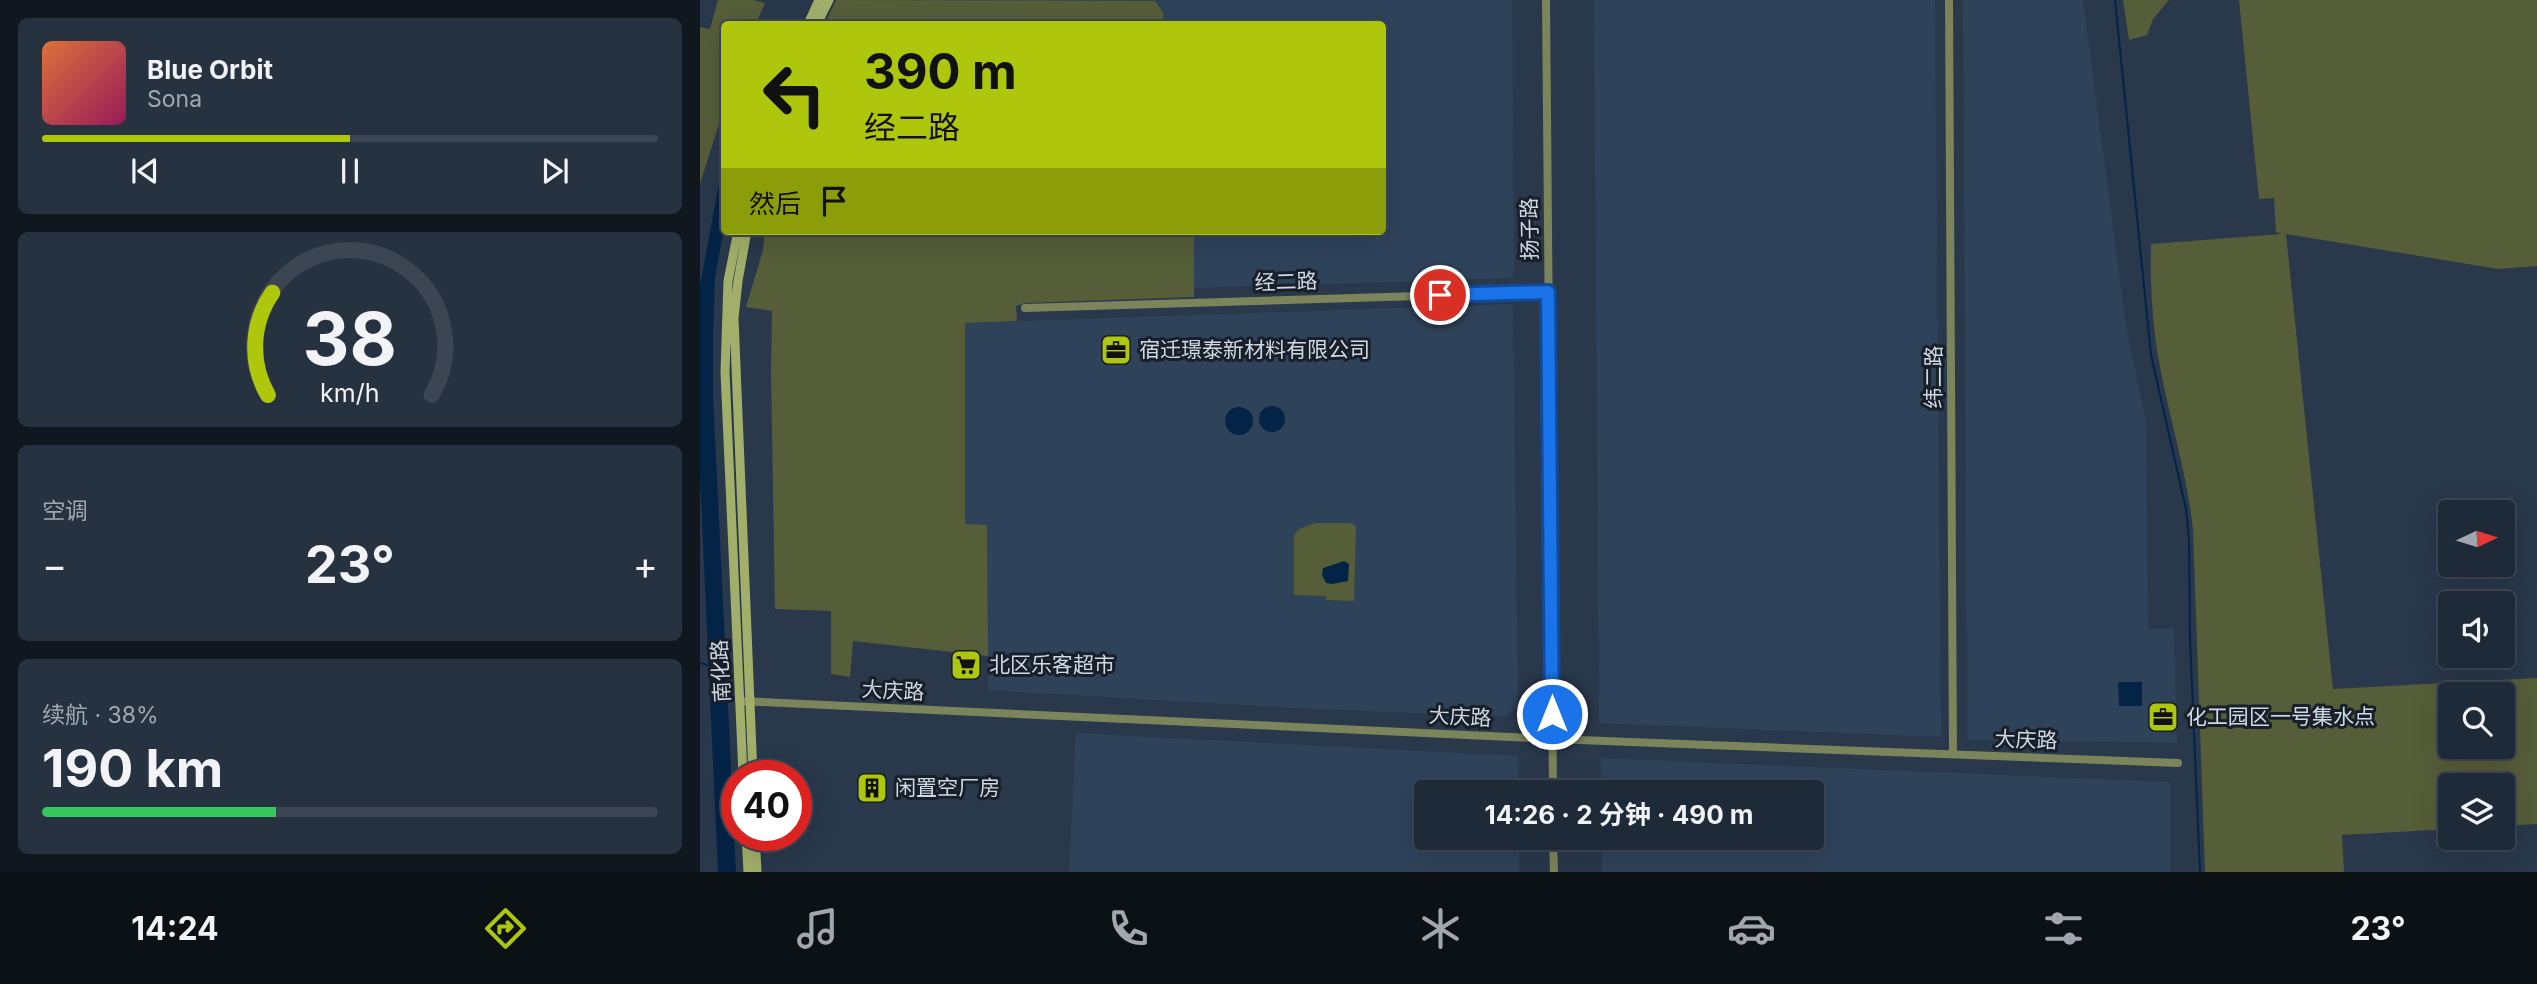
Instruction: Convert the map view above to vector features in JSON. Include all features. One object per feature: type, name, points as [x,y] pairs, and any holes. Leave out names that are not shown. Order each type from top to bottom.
[{"type":"main road","points":[[809,21],[819,0]]},
{"type":"main road","points":[[818,21],[829,0]]},
{"type":"main road","name":"南化路","points":[[737,235],[728,281],[725,372],[744,701],[750,760]]},
{"type":"main road","name":"南化路","points":[[743,760],[734,318],[746,235]]},
{"type":"main road","points":[[747,851],[748,872]]},
{"type":"main road","points":[[756,851],[757,872]]},
{"type":"street","name":"扬子路","points":[[1546,0],[1553,780]]},
{"type":"street","name":"纬二路","points":[[1950,0],[1954,754]]},
{"type":"street","name":"经二路","points":[[1025,308],[1548,292]]},
{"type":"street","name":"大庆路","points":[[744,701],[1553,739],[2178,763]]},
{"type":"street","points":[[1553,850],[1553,872]]},
{"type":"shaded area","points":[[923,0],[1512,0],[1514,278],[1194,288],[1194,235],[1386,235],[1386,21],[918,21]]},
{"type":"shaded area","points":[[1594,0],[1935,0],[1941,737],[1599,723]]},
{"type":"shaded area","points":[[1963,0],[2083,0],[2126,325],[2146,421],[2148,629],[2174,629],[2177,743],[1967,740]]},
{"type":"shaded area","points":[[721,173],[723,235],[715,278],[713,396],[731,760],[721,760],[721,851],[735,851],[736,872],[718,872],[700,477],[700,285]]},
{"type":"shaded area","points":[[1513,304],[1518,705],[1512,712],[1505,717],[988,690],[987,525],[965,525],[965,323]]},
{"type":"shaded area","points":[[1272,406],[1282,409],[1285,419],[1282,429],[1272,432],[1262,429],[1259,419],[1262,409]]},
{"type":"shaded area","points":[[1239,407],[1249,411],[1253,421],[1249,431],[1239,435],[1229,431],[1225,421],[1229,411]]},
{"type":"shaded area","points":[[1344,561],[1349,564],[1348,581],[1326,583],[1322,575],[1323,568]]},
{"type":"shaded area","points":[[2118,682],[2142,682],[2142,706],[2119,706]]},
{"type":"shaded area","points":[[1076,733],[1518,756],[1519,780],[1414,780],[1414,850],[1519,850],[1519,872],[1069,872]]},
{"type":"shaded area","points":[[1601,758],[2170,782],[2170,872],[1602,872],[1601,850],[1824,850],[1824,780],[1601,780]]},
{"type":"green space","points":[[718,0],[753,0],[765,3],[757,21],[721,21],[721,118],[700,184],[700,27],[710,29]]},
{"type":"green space","points":[[836,0],[1155,1],[1163,12],[1164,21],[826,21]]},
{"type":"green space","points":[[2123,0],[2169,0],[2153,19],[2147,35],[2129,40]]},
{"type":"green space","points":[[2239,0],[2537,0],[2537,266],[2498,269],[2286,234],[2333,689],[2438,683],[2438,759],[2515,759],[2515,682],[2463,682],[2537,678],[2537,824],[2515,825],[2515,773],[2438,773],[2438,830],[2342,835],[2344,872],[2205,872],[2193,530],[2156,342],[2151,244],[2282,234],[2276,232],[2274,198],[2259,199]]},
{"type":"green space","points":[[765,235],[1194,235],[1194,297],[1026,303],[1016,306],[1017,321],[965,323],[965,524],[987,525],[988,656],[853,641],[850,677],[831,674],[831,611],[775,609],[772,311],[746,307],[763,250]]},
{"type":"green space","points":[[1315,523],[1351,523],[1356,526],[1354,601],[1326,600],[1326,596],[1294,595],[1294,535],[1299,529]]},
{"type":"waterway","points":[[2115,0],[2151,355],[2186,509],[2200,872]]},
{"type":"waterway","points":[[700,663],[708,665]]},
{"type":"place","name":"宿迁璟泰新材料有限公司","points":[[1116,350]]},
{"type":"place","name":"北区乐客超市","points":[[966,665]]},
{"type":"place","name":"化工园区一号集水点","points":[[2163,717]]},
{"type":"place","name":"闲置空厂房","points":[[872,788]]},
{"type":"route","points":[[1440,295],[1548,292],[1552,714]]}]
